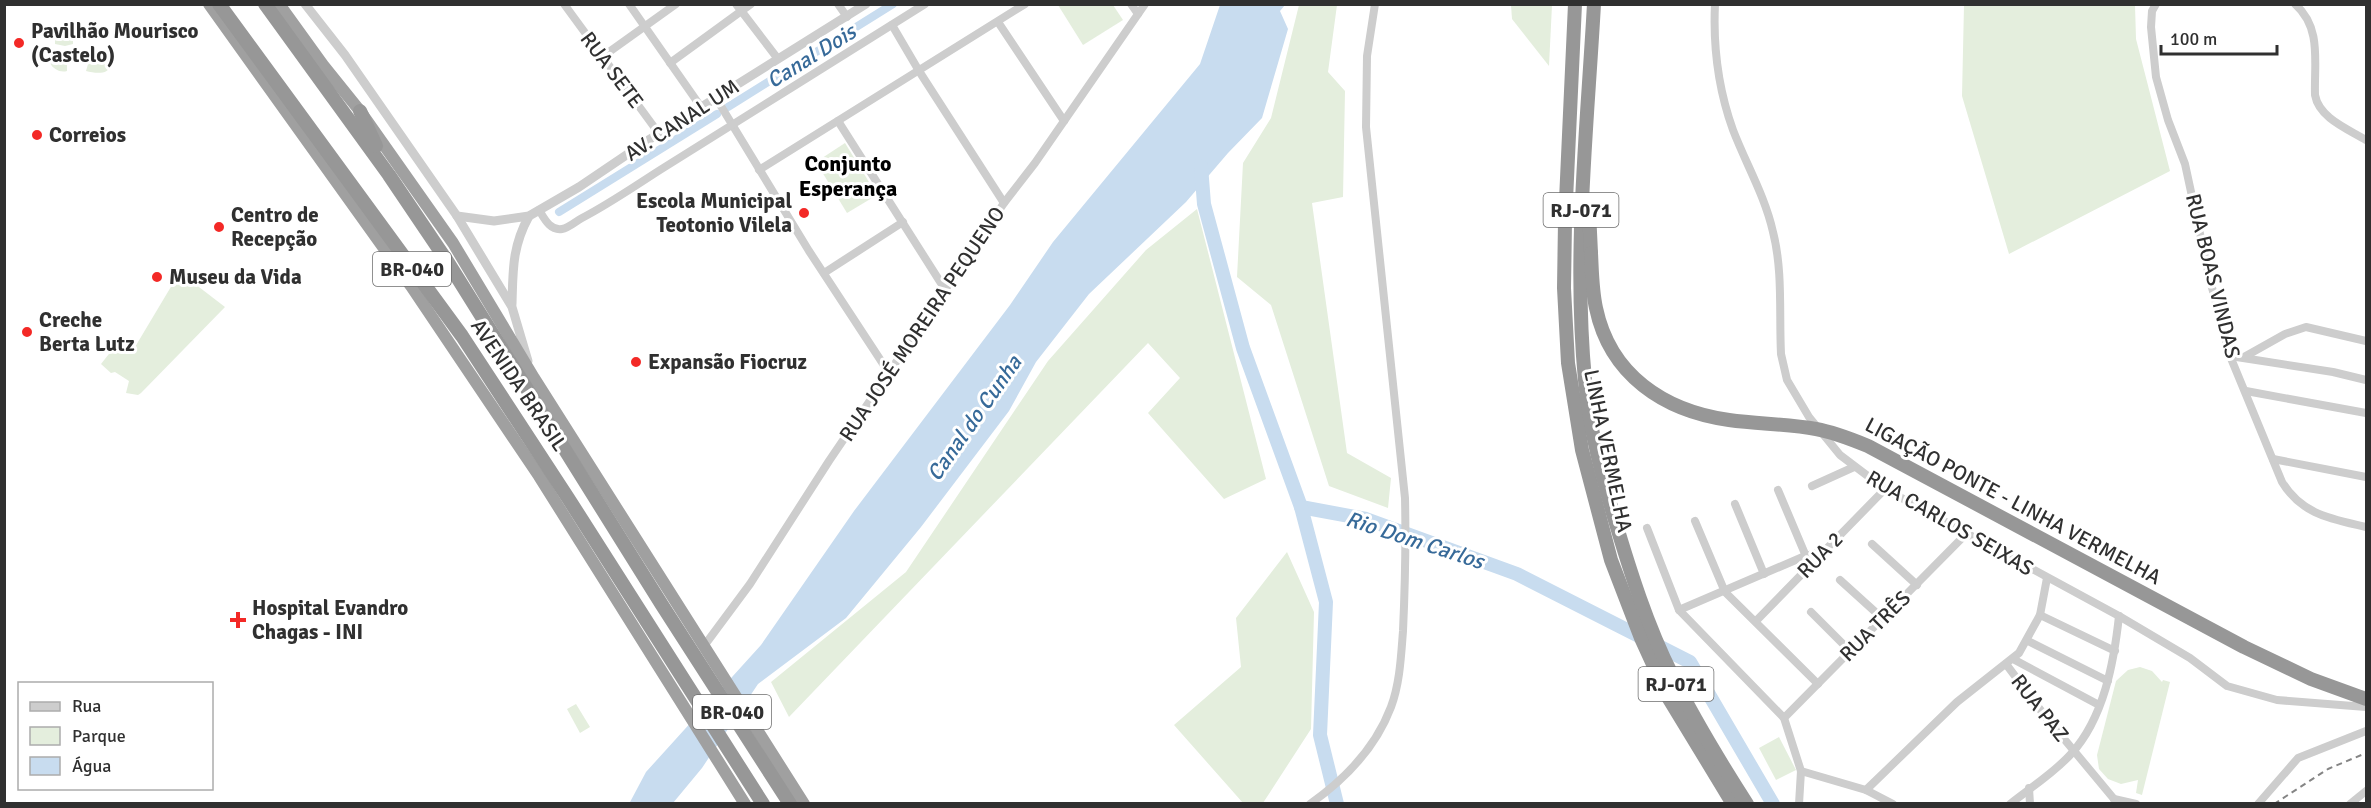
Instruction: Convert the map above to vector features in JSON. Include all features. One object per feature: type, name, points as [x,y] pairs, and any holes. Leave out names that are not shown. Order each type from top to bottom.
[{"type":"highway","name":"AVENIDA BRASIL","points":[[209,4],[417,296],[678,683],[740,767],[763,804]]},
{"type":"highway","name":"AVENIDA BRASIL","points":[[219,4],[462,336],[678,683],[720,766],[743,804]]},
{"type":"highway","name":"AVENIDA BRASIL","points":[[266,4],[389,175],[490,326],[529,394],[709,664],[764,753],[790,804]]},
{"type":"highway","name":"AVENIDA BRASIL","points":[[279,4],[360,111],[453,243],[534,378],[704,646],[709,664]]},
{"type":"highway","name":"LINHA VERMELHA","points":[[1575,4],[1564,222],[1564,288],[1568,363],[1574,408],[1590,483],[1611,560],[1641,638],[1668,697],[1733,804]]},
{"type":"highway","name":"LINHA VERMELHA","points":[[1594,4],[1580,263],[1585,381],[1603,480],[1625,555],[1671,673],[1703,733],[1748,804]]},
{"type":"highway","points":[[360,111],[389,175]]},
{"type":"highway","name":"LIGAÇÃO PONTE - LINHA VERMELHA","points":[[1586,134],[1593,297],[1604,334],[1626,369],[1651,392],[1682,408],[1709,417],[1737,422],[1816,429],[1868,446],[2244,647],[2311,679],[2367,699]]},
{"type":"highway","name":"AVENIDA BRASIL","points":[[764,753],[804,804]]},
{"type":"street","points":[[305,4],[345,55],[457,216],[512,306],[534,378]]},
{"type":"street","points":[[315,4],[316,18]]},
{"type":"street","name":"RUA SETE","points":[[564,4],[660,135]]},
{"type":"street","points":[[629,4],[701,107]]},
{"type":"street","points":[[602,57],[676,4]]},
{"type":"street","points":[[670,63],[739,8],[751,4]]},
{"type":"street","points":[[838,4],[847,17]]},
{"type":"street","name":"AV. CANAL UM","points":[[529,216],[579,187],[701,107],[866,4]]},
{"type":"street","points":[[539,210],[554,228],[566,227],[925,4]]},
{"type":"street","points":[[759,170],[1025,4]]},
{"type":"street","points":[[1131,4],[1138,14]]},
{"type":"street","name":"RUA JOSÉ MOREIRA PEQUENO","points":[[704,646],[750,584],[829,461],[1004,203],[1145,4]]},
{"type":"street","points":[[1311,803],[1366,752],[1381,730],[1392,706],[1401,659],[1406,547],[1405,498],[1366,126],[1367,56],[1375,4]]},
{"type":"street","name":"RUA CARLOS SEIXAS","points":[[1715,4],[1715,41],[1725,99],[1733,129],[1761,195],[1776,245],[1780,354],[1783,367],[1794,395],[1831,445],[1854,467],[1885,489],[2119,616],[2190,658],[2227,686],[2277,700],[2367,707]]},
{"type":"street","name":"RUA BOAS VINDAS","points":[[2156,4],[2152,11],[2151,27],[2156,77],[2168,120],[2185,164],[2210,280],[2230,356],[2291,496],[2317,514],[2367,527]]},
{"type":"street","points":[[2295,4],[2314,30],[2315,95],[2318,105],[2330,117],[2367,140]]},
{"type":"street","points":[[739,8],[778,59]]},
{"type":"street","points":[[998,22],[1064,121]]},
{"type":"street","points":[[892,25],[1004,203]]},
{"type":"street","points":[[716,98],[759,170],[889,373]]},
{"type":"street","points":[[838,121],[946,291]]},
{"type":"street","points":[[457,216],[494,221],[529,216]]},
{"type":"street","points":[[512,306],[513,257],[521,231],[529,216]]},
{"type":"street","points":[[824,273],[903,222]]},
{"type":"street","points":[[2244,357],[2285,334],[2306,327],[2367,341]]},
{"type":"street","points":[[2230,356],[2334,372],[2367,380]]},
{"type":"street","points":[[2246,391],[2367,413]]},
{"type":"street","points":[[2273,459],[2367,477]]},
{"type":"street","points":[[1812,486],[1854,467]]},
{"type":"street","name":"RUA 2","points":[[1756,621],[1885,489]]},
{"type":"street","points":[[1778,490],[1810,566]]},
{"type":"street","points":[[1735,504],[1764,574]]},
{"type":"street","points":[[1695,521],[1725,592],[1818,684]]},
{"type":"street","points":[[1647,528],[1679,610],[1784,718],[1801,771],[1799,804]]},
{"type":"street","name":"RUA TRÊS","points":[[1784,718],[1966,534]]},
{"type":"street","points":[[1872,544],[1917,585]]},
{"type":"street","points":[[1679,610],[1805,556],[1823,551]]},
{"type":"street","points":[[1866,790],[1957,702],[2013,659],[2028,641],[2040,615],[2047,578]]},
{"type":"street","points":[[1840,580],[1882,618]]},
{"type":"street","points":[[1810,612],[1850,651]]},
{"type":"street","points":[[2040,615],[2115,651]]},
{"type":"street","points":[[2010,804],[2074,752],[2087,732],[2108,681],[2115,651],[2119,616]]},
{"type":"street","points":[[2028,641],[2108,681]]},
{"type":"street","points":[[2013,659],[2099,705]]},
{"type":"street","name":"RUA PAZ","points":[[2006,664],[2113,801]]},
{"type":"street","points":[[1676,670],[1703,721],[1753,804]]},
{"type":"street","points":[[2258,804],[2298,758],[2367,731]]},
{"type":"street","points":[[1801,771],[1866,790],[1893,804]]},
{"type":"street","points":[[2030,788],[2030,804]]},
{"type":"street","points":[[2350,804],[2367,791]]},
{"type":"street","points":[[2113,801],[2136,804]]},
{"type":"green space","points":[[1058,5],[1113,5],[1123,20],[1083,45]]},
{"type":"green space","points":[[1299,5],[1337,5],[1328,72],[1345,91],[1343,197],[1312,203],[1347,453],[1391,478],[1388,508],[1329,486],[1271,305],[1237,277],[1243,163],[1271,118]]},
{"type":"green space","points":[[1511,5],[1552,5],[1549,66],[1512,19]]},
{"type":"green space","points":[[1964,5],[2135,5],[2136,39],[2170,171],[2009,254],[1962,96]]},
{"type":"green space","points":[[63,37],[73,39],[73,44],[65,46],[55,44],[55,39]]},
{"type":"green space","points":[[93,47],[106,55],[112,64],[108,70],[101,73],[86,71]]},
{"type":"green space","points":[[51,59],[67,65],[67,71],[55,69],[50,63]]},
{"type":"green space","points":[[845,143],[877,195],[847,213],[816,162]]},
{"type":"green space","points":[[1197,209],[1266,479],[1224,499],[1148,413],[1180,378],[1148,343],[789,717],[771,682],[906,572],[1048,361],[1146,250]]},
{"type":"green space","points":[[182,274],[225,307],[141,393],[138,395],[126,393],[129,381],[115,372],[111,373],[101,364],[116,345],[132,349],[135,347],[178,275]]},
{"type":"green space","points":[[1287,552],[1314,612],[1311,729],[1263,803],[1243,803],[1174,725],[1241,667],[1236,618]]},
{"type":"green space","points":[[2140,667],[2152,671],[2162,682],[2163,680],[2170,682],[2142,795],[2136,793],[2138,780],[2121,784],[2108,779],[2099,769],[2097,755],[2116,681],[2128,670]]},
{"type":"green space","points":[[576,704],[590,727],[580,733],[567,709]]},
{"type":"green space","points":[[1779,737],[1796,770],[1776,780],[1759,748]]},
{"type":"water","name":"Canal do Cunha","points":[[1220,5],[1285,5],[1280,11],[1288,29],[1262,118],[1186,202],[1089,294],[1036,362],[1009,411],[921,527],[846,618],[758,684],[702,768],[673,803],[629,804],[646,772],[761,645],[854,511],[1010,305],[1053,242],[1200,64]]},
{"type":"waterway","name":"Canal Dois","points":[[728,107],[893,4]]},
{"type":"waterway","name":"Canal Dois","points":[[559,212],[717,114]]},
{"type":"waterway","name":"Rio Dom Carlos","points":[[1201,166],[1204,204],[1243,348],[1301,507],[1366,519],[1517,574],[1690,662],[1773,804]]},
{"type":"waterway","points":[[1301,507],[1326,602],[1320,735],[1337,804]]},
{"type":"railway","points":[[2274,804],[2328,769],[2366,753]]},
{"type":"place","name":"Pavilhão Mourisco (Castelo)","points":[[19,43]]},
{"type":"place","name":"Correios","points":[[37,135]]},
{"type":"place","name":"Escola Municipal Teotonio Vilela","points":[[804,213]]},
{"type":"place","name":"Centro de Recepção","points":[[219,227]]},
{"type":"place","name":"Museu da Vida","points":[[157,277]]},
{"type":"place","name":"Creche Berta Lutz","points":[[27,332]]},
{"type":"place","name":"Expansão Fiocruz","points":[[636,362]]},
{"type":"place","name":"Hospital Evandro Chagas - INI","points":[[238,620]]},
{"type":"district","name":"Conjunto Esperança","points":[[848,176]]}]
